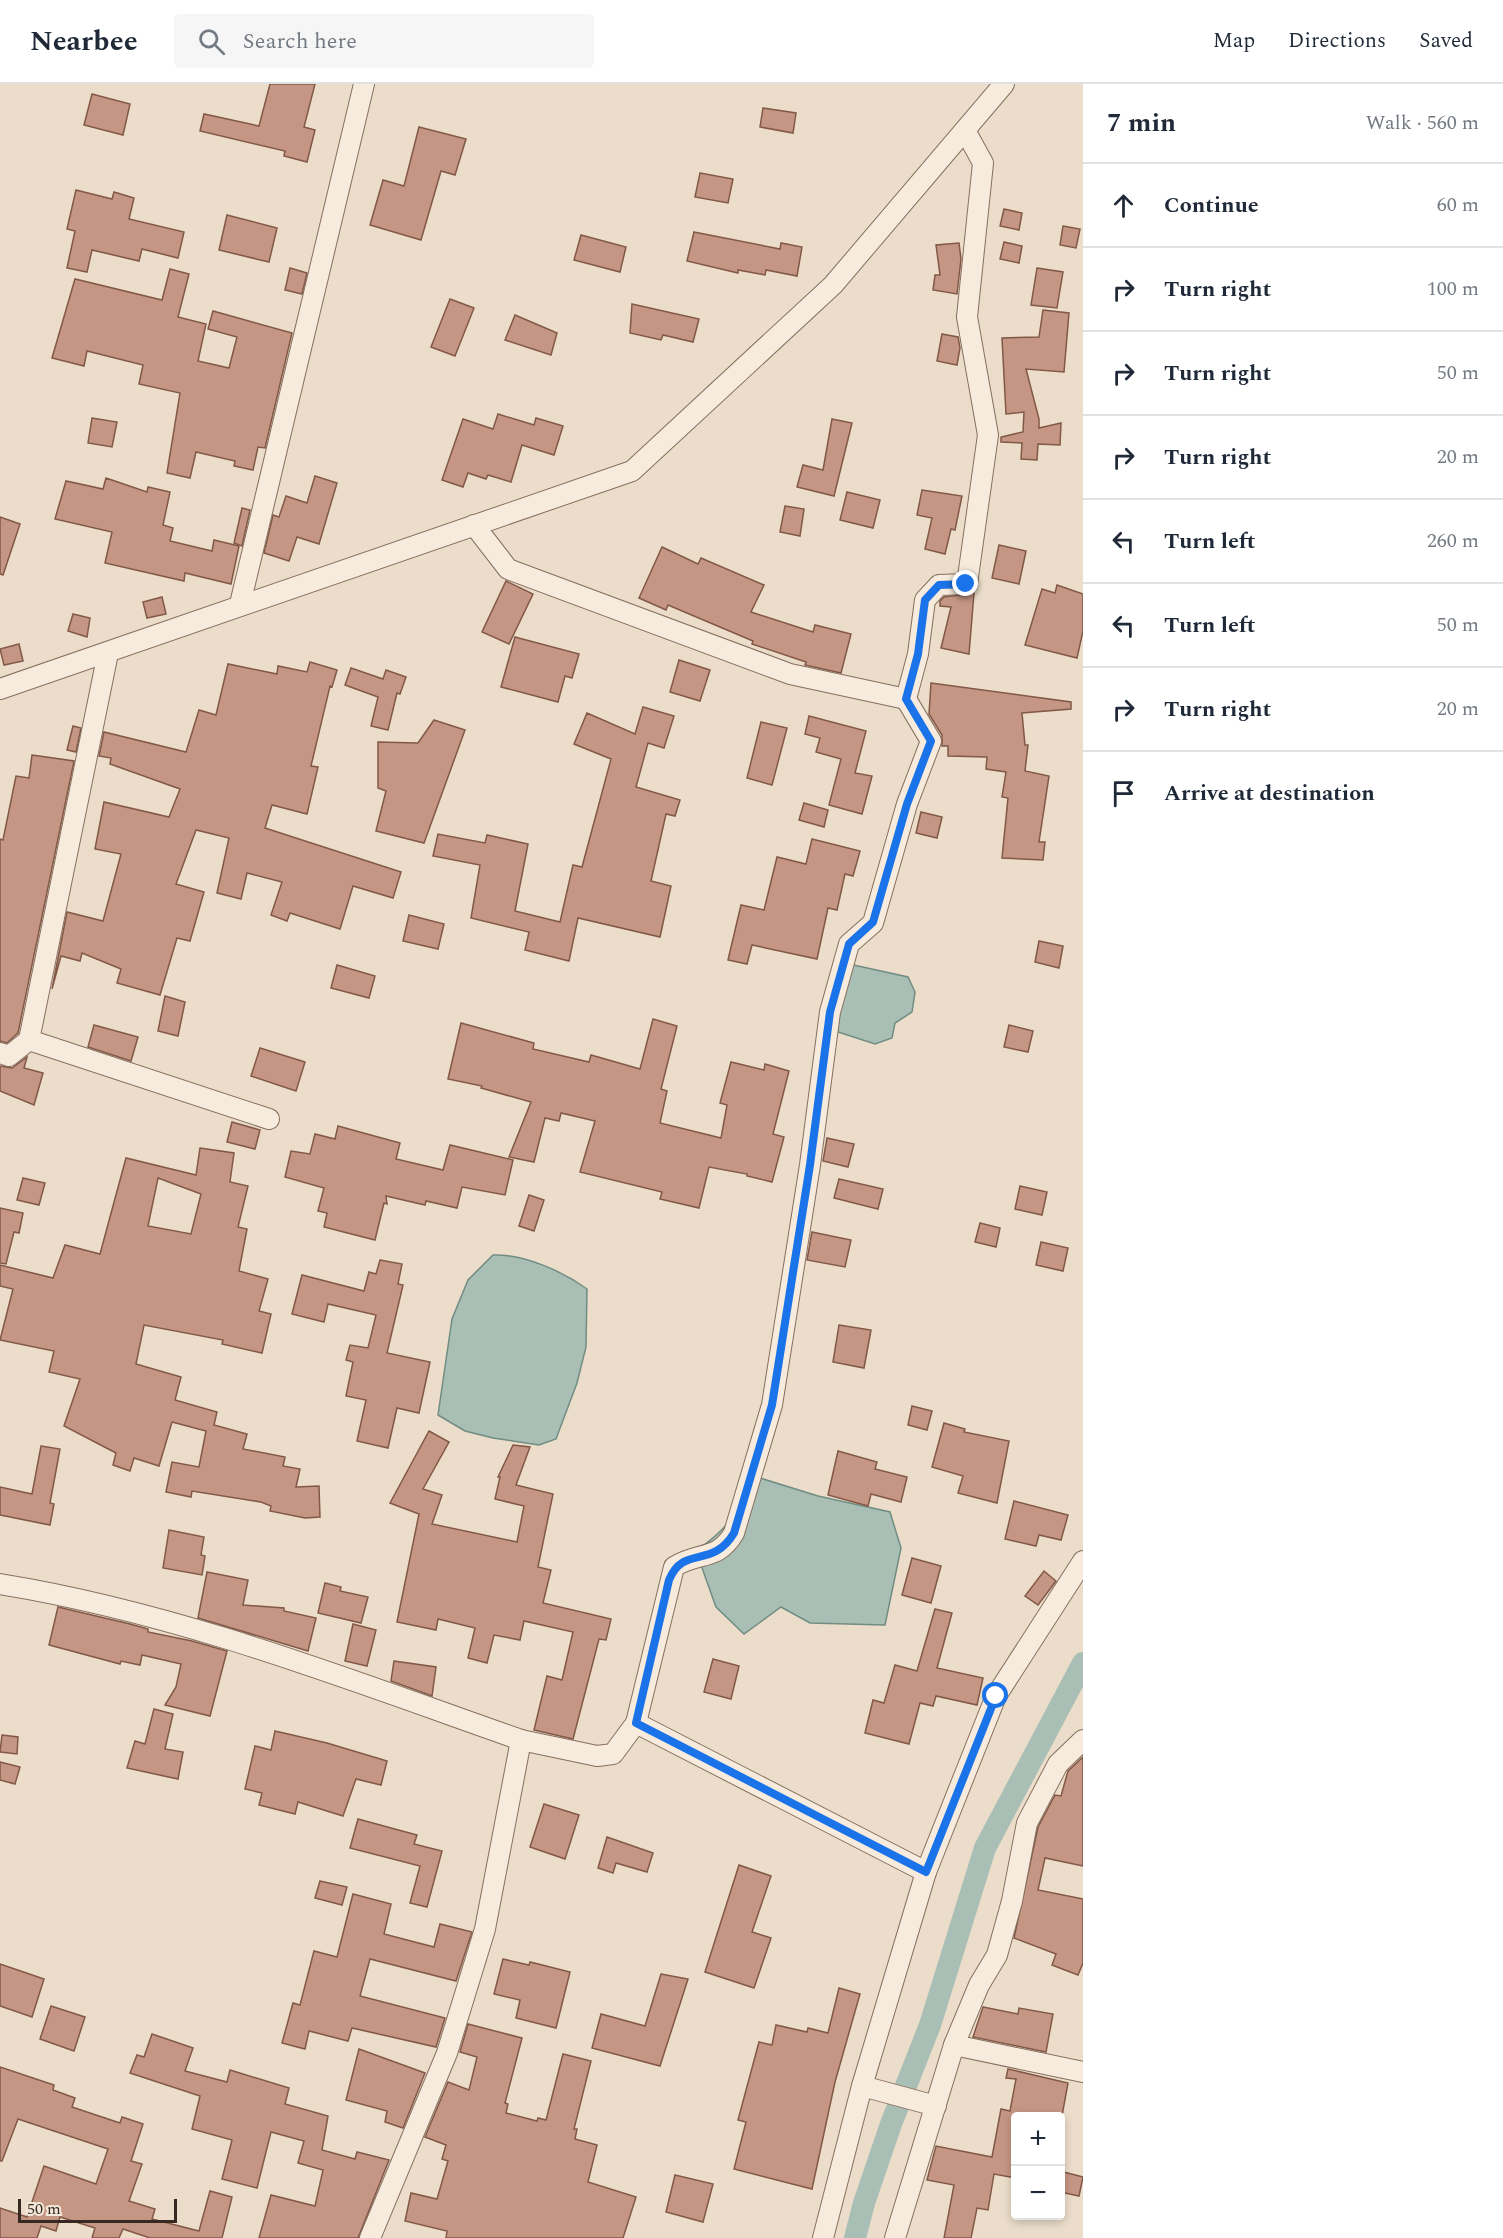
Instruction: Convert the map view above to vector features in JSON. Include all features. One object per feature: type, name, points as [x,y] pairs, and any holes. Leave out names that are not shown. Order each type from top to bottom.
[{"type":"street","points":[[240,604],[364,84]]},
{"type":"street","points":[[0,689],[108,653],[240,604],[632,471],[833,285],[966,132],[1004,84]]},
{"type":"street","points":[[0,1584],[129,1609],[285,1658],[521,1740],[597,1756],[614,1754],[636,1723],[674,1567],[685,1560],[716,1554],[727,1545],[734,1533],[772,1405],[810,1165],[830,1012],[849,944],[873,922],[907,804],[931,741],[906,699],[918,654],[925,600],[939,585],[966,584],[988,435],[966,317],[983,163],[966,132]]},
{"type":"street","points":[[474,525],[508,569],[790,674],[906,699]]},
{"type":"street","points":[[0,1053],[9,1056],[29,1040],[108,653]]},
{"type":"street","points":[[29,1040],[269,1119]]},
{"type":"street","points":[[823,2238],[868,2088],[926,1872],[996,1696],[1083,1561]]},
{"type":"street","points":[[636,1723],[926,1872]]},
{"type":"street","points":[[370,2238],[447,2053],[485,1929],[521,1740]]},
{"type":"street","points":[[895,2238],[932,2105],[979,1985],[997,1955],[1012,1901],[1027,1823],[1058,1764],[1083,1740]]},
{"type":"street","points":[[954,2045],[1083,2072]]},
{"type":"street","points":[[868,2088],[932,2105]]},
{"type":"shaded area","points":[[849,964],[908,977],[915,992],[912,1012],[895,1023],[892,1038],[875,1044],[835,1031]]},
{"type":"shaded area","points":[[493,1255],[517,1257],[542,1265],[587,1289],[586,1347],[577,1383],[556,1439],[539,1445],[465,1431],[438,1415],[452,1319],[468,1280]]},
{"type":"shaded area","points":[[744,1473],[818,1496],[890,1512],[901,1548],[885,1625],[810,1623],[781,1607],[744,1634],[716,1607],[696,1551],[718,1533],[730,1518]]},
{"type":"building","points":[[270,84],[315,84],[304,127],[315,130],[307,162],[284,156],[285,151],[200,131],[204,114],[259,126]]},
{"type":"building","points":[[92,94],[130,104],[123,135],[84,125]]},
{"type":"building","points":[[763,108],[796,113],[793,133],[760,127]]},
{"type":"building","points":[[419,127],[466,139],[455,175],[441,171],[421,240],[370,225],[383,180],[404,186]]},
{"type":"building","points":[[700,173],[733,179],[728,203],[695,197]]},
{"type":"building","points":[[76,190],[112,199],[114,192],[134,198],[129,219],[184,232],[178,258],[142,249],[139,261],[92,250],[87,272],[67,268],[75,231],[67,229]]},
{"type":"building","points":[[1004,209],[1022,213],[1019,230],[1000,226]]},
{"type":"building","points":[[227,215],[277,228],[269,262],[219,250]]},
{"type":"building","points":[[1063,226],[1080,229],[1076,248],[1060,245]]},
{"type":"building","points":[[694,232],[780,249],[781,243],[802,247],[797,276],[766,270],[765,275],[738,270],[738,273],[687,261]]},
{"type":"building","points":[[581,235],[626,247],[620,272],[574,260]]},
{"type":"building","points":[[1004,242],[1022,246],[1019,263],[1000,259]]},
{"type":"building","points":[[959,243],[961,259],[957,294],[933,290],[935,275],[940,275],[936,245]]},
{"type":"building","points":[[290,268],[307,273],[302,294],[285,290]]},
{"type":"building","points":[[1037,268],[1063,272],[1057,308],[1031,305]]},
{"type":"building","points":[[170,269],[189,274],[178,317],[206,324],[198,361],[229,368],[237,337],[208,329],[213,311],[292,333],[265,448],[258,447],[253,470],[234,466],[235,461],[196,452],[190,478],[167,473],[180,393],[139,384],[143,365],[87,351],[84,366],[52,358],[75,279],[162,300]]},
{"type":"building","points":[[450,299],[474,308],[455,356],[431,347]]},
{"type":"building","points":[[632,304],[699,319],[693,342],[663,335],[661,340],[630,333]]},
{"type":"building","points":[[1043,310],[1069,313],[1064,372],[1026,369],[1039,419],[1039,428],[1061,423],[1060,445],[1038,444],[1037,460],[1021,459],[1022,443],[1001,442],[1001,437],[1023,432],[1024,412],[1006,414],[1002,338],[1039,337]]},
{"type":"building","points":[[515,315],[557,333],[551,355],[505,340]]},
{"type":"building","points":[[942,334],[958,337],[960,348],[957,365],[937,361]]},
{"type":"building","points":[[498,414],[534,425],[536,418],[563,426],[554,455],[522,445],[511,482],[488,475],[486,479],[468,473],[463,487],[442,480],[463,419],[493,429]]},
{"type":"building","points":[[92,418],[117,422],[112,447],[88,443]]},
{"type":"building","points":[[832,419],[852,423],[834,496],[797,487],[803,465],[823,470]]},
{"type":"building","points":[[315,476],[337,483],[319,544],[297,537],[289,561],[264,553],[273,515],[279,517],[286,496],[307,503]]},
{"type":"building","points":[[106,478],[147,492],[148,487],[170,492],[163,525],[173,528],[170,541],[212,551],[214,540],[239,546],[231,584],[185,573],[184,581],[105,563],[112,532],[55,519],[66,481],[103,489]]},
{"type":"building","points":[[922,490],[962,496],[955,530],[951,529],[945,554],[925,549],[932,518],[917,515]]},
{"type":"building","points":[[847,492],[880,500],[873,528],[840,520]]},
{"type":"building","points":[[785,506],[804,509],[800,536],[780,532]]},
{"type":"building","points":[[242,508],[250,510],[242,546],[234,543]]},
{"type":"building","points":[[0,517],[20,524],[3,575],[0,574]]},
{"type":"building","points":[[999,545],[1026,551],[1019,584],[992,578]]},
{"type":"building","points":[[662,547],[698,564],[701,558],[764,585],[751,612],[813,632],[815,625],[851,634],[841,673],[805,665],[806,662],[752,644],[753,641],[668,605],[666,610],[639,598]]},
{"type":"building","points":[[506,581],[533,594],[509,644],[482,632]]},
{"type":"building","points":[[1057,585],[1083,594],[1083,631],[1077,658],[1025,645],[1042,589],[1055,593]]},
{"type":"building","points":[[974,593],[969,654],[941,648],[951,607],[940,606],[940,601],[944,597]]},
{"type":"building","points":[[162,597],[166,614],[147,618],[143,602]]},
{"type":"building","points":[[73,614],[90,618],[87,637],[68,631]]},
{"type":"building","points":[[515,637],[579,654],[572,678],[565,676],[558,702],[501,687]]},
{"type":"building","points":[[19,644],[23,661],[4,665],[0,649]]},
{"type":"building","points":[[679,660],[710,670],[700,701],[670,692]]},
{"type":"building","points":[[310,662],[337,670],[332,687],[330,686],[311,766],[318,767],[307,814],[272,805],[265,828],[401,872],[393,898],[353,886],[340,929],[290,913],[287,921],[271,915],[282,882],[247,873],[241,899],[217,893],[229,838],[196,830],[176,884],[204,892],[190,941],[177,938],[160,995],[117,983],[121,969],[82,953],[80,961],[61,956],[52,989],[67,912],[103,921],[121,854],[95,849],[104,802],[169,817],[180,789],[110,764],[111,758],[99,756],[104,732],[186,752],[199,710],[216,715],[228,664],[277,674],[278,666],[307,672]]},
{"type":"building","points":[[351,668],[383,679],[386,670],[406,677],[400,694],[397,693],[388,730],[371,726],[378,697],[345,685]]},
{"type":"building","points":[[931,683],[1071,702],[1071,709],[1022,713],[1025,745],[1028,745],[1025,771],[1049,776],[1039,842],[1045,842],[1043,860],[1002,858],[1008,798],[1002,797],[1006,772],[986,769],[987,757],[948,756],[948,746],[942,746],[942,735],[929,714]]},
{"type":"building","points":[[643,707],[674,716],[664,748],[648,743],[636,787],[680,800],[675,816],[666,814],[651,881],[671,886],[660,937],[578,918],[569,961],[525,950],[529,932],[471,918],[480,865],[433,856],[438,834],[485,843],[487,835],[528,844],[515,911],[560,922],[573,865],[582,867],[611,759],[574,744],[587,713],[635,734]]},
{"type":"building","points":[[809,716],[866,731],[855,773],[872,776],[862,814],[829,805],[841,759],[816,752],[820,738],[805,734]]},
{"type":"building","points":[[434,720],[465,730],[424,843],[376,831],[386,791],[378,788],[378,742],[418,743]]},
{"type":"building","points":[[761,722],[787,728],[772,785],[747,778]]},
{"type":"building","points":[[73,726],[81,728],[76,752],[67,750]]},
{"type":"building","points":[[32,755],[74,761],[18,1033],[7,1043],[0,1041],[0,839],[3,840],[16,776],[29,778]]},
{"type":"building","points":[[804,803],[828,810],[824,827],[799,820]]},
{"type":"building","points":[[921,812],[942,817],[937,838],[916,833]]},
{"type":"building","points":[[812,839],[860,851],[853,876],[845,874],[837,910],[828,908],[817,959],[752,945],[747,964],[728,960],[741,905],[764,910],[777,857],[806,864]]},
{"type":"building","points":[[409,915],[444,924],[438,949],[403,941]]},
{"type":"building","points":[[1039,941],[1063,946],[1059,968],[1035,962]]},
{"type":"building","points":[[337,965],[375,976],[369,998],[331,988]]},
{"type":"building","points":[[165,996],[185,1002],[178,1036],[158,1031]]},
{"type":"building","points":[[653,1019],[677,1026],[661,1089],[667,1091],[660,1123],[721,1138],[727,1105],[720,1103],[731,1062],[764,1070],[765,1064],[789,1071],[773,1134],[784,1137],[772,1182],[747,1176],[747,1174],[709,1167],[699,1208],[660,1199],[662,1192],[580,1172],[595,1121],[561,1113],[559,1121],[545,1118],[534,1162],[509,1157],[531,1102],[481,1088],[482,1086],[448,1079],[461,1023],[534,1043],[533,1049],[589,1062],[591,1055],[640,1069]]},
{"type":"building","points":[[94,1025],[138,1037],[131,1061],[88,1047]]},
{"type":"building","points":[[1009,1025],[1033,1031],[1028,1052],[1004,1047]]},
{"type":"building","points":[[260,1048],[305,1062],[296,1091],[251,1076]]},
{"type":"building","points":[[27,1057],[24,1068],[43,1073],[34,1105],[0,1091],[0,1066],[12,1068]]},
{"type":"building","points":[[232,1122],[260,1130],[255,1149],[227,1142]]},
{"type":"building","points":[[338,1126],[400,1143],[396,1159],[443,1170],[450,1145],[513,1160],[505,1195],[462,1187],[457,1208],[426,1201],[425,1205],[386,1196],[387,1204],[384,1203],[375,1240],[324,1227],[327,1213],[318,1211],[324,1188],[285,1177],[291,1151],[310,1154],[315,1134],[335,1139]]},
{"type":"building","points":[[827,1138],[854,1144],[848,1167],[823,1161]]},
{"type":"building","points":[[200,1148],[234,1153],[230,1182],[248,1186],[238,1227],[247,1229],[239,1271],[268,1279],[259,1311],[271,1314],[262,1353],[222,1344],[223,1340],[144,1325],[136,1364],[181,1377],[175,1400],[217,1412],[214,1425],[247,1434],[243,1449],[285,1457],[283,1466],[300,1469],[296,1487],[319,1486],[320,1517],[305,1518],[270,1511],[271,1506],[261,1502],[192,1491],[191,1497],[166,1492],[172,1462],[199,1467],[206,1431],[172,1422],[159,1466],[134,1458],[130,1471],[113,1465],[116,1453],[64,1426],[80,1379],[49,1372],[54,1351],[0,1340],[13,1289],[0,1286],[0,1265],[53,1278],[65,1245],[100,1254],[126,1158],[196,1175]],"holes":[[[158,1178],[201,1194],[191,1234],[148,1226]]]},
{"type":"building","points":[[23,1178],[45,1183],[39,1205],[17,1200]]},
{"type":"building","points":[[839,1179],[883,1189],[878,1209],[834,1198]]},
{"type":"building","points":[[1020,1186],[1047,1192],[1042,1215],[1015,1209]]},
{"type":"building","points":[[529,1195],[544,1200],[534,1231],[519,1226]]},
{"type":"building","points":[[0,1208],[23,1213],[19,1233],[14,1232],[6,1264],[0,1263]]},
{"type":"building","points":[[980,1223],[1000,1228],[996,1247],[975,1242]]},
{"type":"building","points":[[812,1232],[851,1240],[845,1267],[807,1260]]},
{"type":"building","points":[[1041,1242],[1068,1248],[1063,1271],[1036,1265]]},
{"type":"building","points":[[380,1260],[402,1264],[398,1284],[403,1285],[387,1353],[430,1362],[419,1413],[397,1408],[388,1448],[357,1441],[366,1400],[346,1396],[353,1362],[346,1360],[350,1345],[368,1348],[376,1315],[328,1304],[324,1322],[292,1314],[302,1275],[364,1291],[369,1272],[376,1274]]},
{"type":"building","points":[[839,1325],[871,1330],[864,1368],[833,1362]]},
{"type":"building","points":[[912,1406],[932,1411],[927,1430],[908,1425]]},
{"type":"building","points":[[944,1423],[965,1429],[964,1432],[1009,1441],[997,1503],[958,1493],[963,1476],[932,1467]]},
{"type":"building","points":[[429,1431],[449,1442],[423,1489],[442,1495],[432,1524],[517,1542],[524,1506],[495,1499],[500,1477],[498,1477],[513,1445],[530,1447],[516,1485],[553,1494],[538,1567],[551,1570],[543,1603],[611,1619],[606,1640],[599,1639],[573,1739],[534,1730],[547,1676],[562,1680],[573,1632],[524,1621],[520,1640],[494,1635],[487,1663],[468,1658],[475,1628],[438,1619],[436,1630],[397,1622],[419,1514],[390,1503]]},
{"type":"building","points":[[41,1446],[60,1449],[50,1503],[54,1504],[50,1525],[0,1515],[0,1487],[32,1494]]},
{"type":"building","points":[[838,1451],[877,1462],[875,1469],[907,1477],[901,1502],[871,1494],[868,1506],[828,1495]]},
{"type":"building","points":[[1014,1501],[1068,1515],[1061,1540],[1039,1535],[1036,1546],[1005,1539]]},
{"type":"building","points":[[169,1530],[204,1537],[201,1555],[205,1556],[202,1575],[163,1568]]},
{"type":"building","points":[[912,1558],[941,1566],[931,1603],[902,1595]]},
{"type":"building","points":[[1044,1571],[1056,1581],[1038,1605],[1025,1596]]},
{"type":"building","points":[[207,1572],[248,1580],[243,1605],[284,1608],[284,1611],[316,1618],[308,1651],[198,1618]]},
{"type":"building","points":[[325,1583],[341,1587],[340,1591],[368,1597],[361,1623],[318,1613]]},
{"type":"building","points":[[58,1607],[227,1651],[210,1716],[165,1705],[176,1687],[181,1664],[142,1655],[140,1665],[121,1661],[120,1664],[49,1645]]},
{"type":"building","points":[[935,1609],[952,1613],[937,1668],[983,1678],[977,1705],[936,1696],[933,1706],[920,1703],[909,1744],[865,1733],[873,1700],[884,1703],[895,1665],[917,1671]]},
{"type":"building","points":[[353,1624],[376,1630],[367,1666],[345,1661]]},
{"type":"building","points":[[713,1659],[739,1666],[731,1699],[704,1692]]},
{"type":"building","points":[[394,1661],[436,1667],[432,1696],[391,1681]]},
{"type":"building","points":[[154,1709],[173,1714],[165,1749],[183,1752],[178,1779],[127,1768],[135,1741],[145,1744]]},
{"type":"building","points":[[275,1731],[327,1743],[387,1761],[381,1785],[356,1779],[343,1816],[298,1802],[295,1814],[259,1805],[262,1793],[245,1789],[255,1746],[271,1750]]},
{"type":"building","points":[[2,1735],[18,1737],[17,1754],[0,1752]]},
{"type":"building","points":[[1083,1757],[1083,1866],[1045,1858],[1038,1890],[1083,1899],[1083,1963],[1078,1975],[1052,1965],[1056,1954],[1014,1938],[1038,1827],[1055,1795],[1061,1796],[1068,1771]]},
{"type":"building","points":[[0,1762],[20,1767],[15,1784],[0,1780]]},
{"type":"building","points":[[544,1804],[579,1815],[565,1859],[530,1847]]},
{"type":"building","points":[[358,1819],[417,1835],[414,1844],[442,1851],[427,1907],[410,1903],[420,1866],[350,1848]]},
{"type":"building","points":[[607,1837],[653,1853],[647,1872],[616,1863],[613,1873],[598,1868]]},
{"type":"building","points":[[739,1865],[771,1876],[752,1932],[771,1938],[754,1988],[705,1972]]},
{"type":"building","points":[[320,1881],[347,1887],[342,1905],[315,1898]]},
{"type":"building","points":[[353,1894],[391,1904],[384,1934],[434,1947],[440,1924],[472,1932],[456,1981],[370,1959],[360,1996],[445,2018],[436,2047],[352,2028],[348,2041],[309,2031],[305,2049],[282,2043],[293,2003],[300,2005],[314,1951],[337,1957]]},
{"type":"building","points":[[503,1959],[529,1965],[530,1962],[570,1972],[556,2028],[516,2018],[520,2000],[494,1994]]},
{"type":"building","points":[[0,1964],[44,1979],[32,2017],[0,2006]]},
{"type":"building","points":[[661,1974],[688,1979],[660,2066],[592,2048],[601,2014],[645,2026]]},
{"type":"building","points":[[839,1988],[860,1994],[835,2082],[812,2189],[734,2169],[746,2122],[738,2120],[759,2042],[772,2045],[776,2025],[807,2032],[808,2028],[828,2033]]},
{"type":"building","points":[[51,2006],[85,2017],[74,2051],[40,2039]]},
{"type":"building","points":[[983,2007],[1018,2014],[1019,2008],[1053,2014],[1046,2052],[973,2037]]},
{"type":"building","points":[[468,2024],[522,2038],[505,2103],[508,2104],[506,2113],[537,2121],[538,2118],[546,2120],[563,2054],[591,2061],[574,2129],[577,2129],[575,2139],[597,2145],[588,2182],[636,2197],[623,2238],[446,2238],[447,2231],[405,2221],[411,2193],[437,2199],[448,2161],[442,2159],[446,2145],[425,2137],[448,2082],[469,2090],[477,2057],[460,2052]]},
{"type":"building","points":[[152,2034],[193,2048],[185,2071],[227,2082],[230,2070],[289,2088],[285,2104],[328,2116],[322,2150],[355,2159],[357,2152],[389,2160],[358,2238],[259,2238],[271,2195],[315,2206],[323,2170],[298,2163],[304,2141],[271,2132],[257,2188],[222,2179],[232,2140],[192,2129],[200,2096],[130,2073],[137,2055],[144,2057]]},
{"type":"building","points":[[359,2049],[425,2073],[403,2128],[385,2122],[387,2111],[346,2100]]},
{"type":"building","points":[[0,2067],[54,2085],[53,2090],[75,2098],[72,2107],[120,2123],[122,2117],[143,2124],[131,2161],[142,2164],[129,2201],[155,2209],[152,2219],[199,2231],[210,2191],[232,2197],[222,2238],[150,2238],[123,2229],[119,2238],[92,2238],[95,2228],[60,2217],[56,2231],[41,2226],[37,2238],[0,2238],[0,2208],[27,2217],[44,2166],[96,2184],[108,2149],[18,2119],[2,2161],[0,2161]]},
{"type":"building","points":[[1008,2069],[1068,2083],[1063,2112],[1011,2112],[1011,2177],[994,2174],[988,2210],[977,2208],[971,2238],[944,2238],[954,2185],[927,2180],[936,2146],[992,2157],[1001,2109],[1010,2111],[1016,2079],[1006,2078]]},
{"type":"building","points":[[1065,2172],[1083,2177],[1079,2196],[1065,2193]]},
{"type":"building","points":[[675,2175],[713,2184],[703,2222],[666,2212]]},
{"type":"waterway","points":[[855,2238],[864,2203],[891,2124],[930,2025],[985,1848],[1083,1663]]},
{"type":"route","points":[[966,584],[939,585],[925,600],[918,654],[906,699],[931,741],[907,804],[873,922],[849,944],[830,1012],[810,1165],[772,1405],[734,1533],[727,1545],[716,1554],[685,1560],[674,1567],[636,1723],[926,1872],[996,1696]]}]
